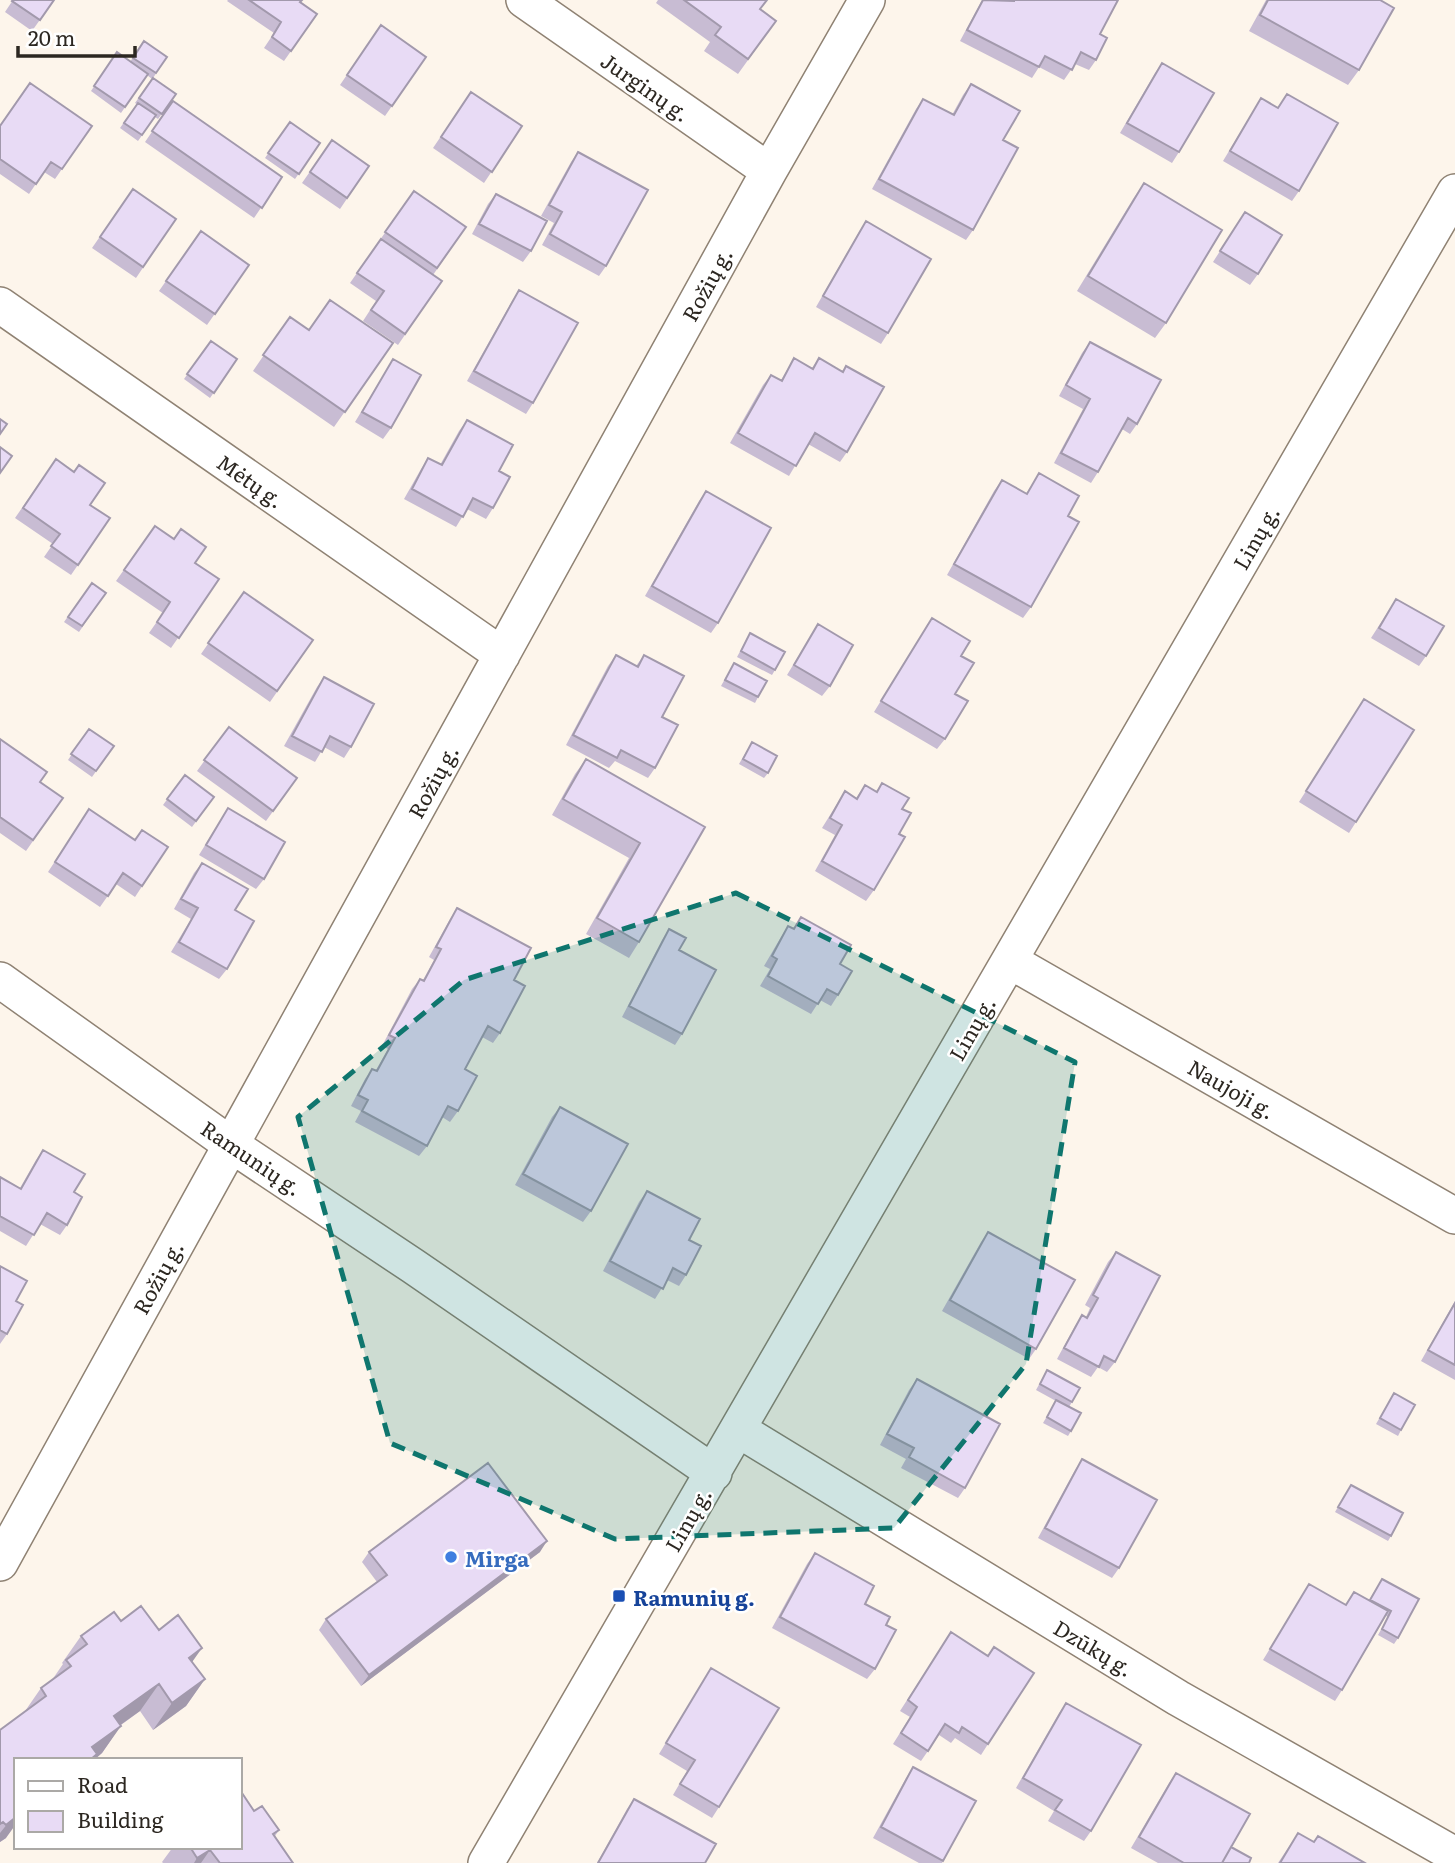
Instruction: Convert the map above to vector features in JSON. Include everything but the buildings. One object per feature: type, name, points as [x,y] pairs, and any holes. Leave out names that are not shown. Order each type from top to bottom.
[{"type":"street","name":"Jurginų g.","points":[[524,0],[769,171]]},
{"type":"street","name":"Rožių g.","points":[[0,1563],[769,171],[867,0]]},
{"type":"street","name":"Linų g.","points":[[486,1863],[1455,192]]},
{"type":"street","name":"Mėtų g.","points":[[0,305],[502,655]]},
{"type":"street","name":"Naujoji g.","points":[[1010,961],[1455,1216]]},
{"type":"street","name":"Ramunių g.","points":[[0,980],[230,1144],[413,1266],[714,1474]]},
{"type":"street","name":"Dzūkų g.","points":[[739,1430],[1178,1698],[1455,1855]]},
{"type":"highlighted area","points":[[736,893],[1075,1062],[1026,1364],[894,1528],[615,1539],[390,1443],[298,1117],[464,980]]},
{"type":"place","name":"Mirga","points":[[451,1557]]},
{"type":"place","name":"Ramunių g.","points":[[619,1596]]}]
